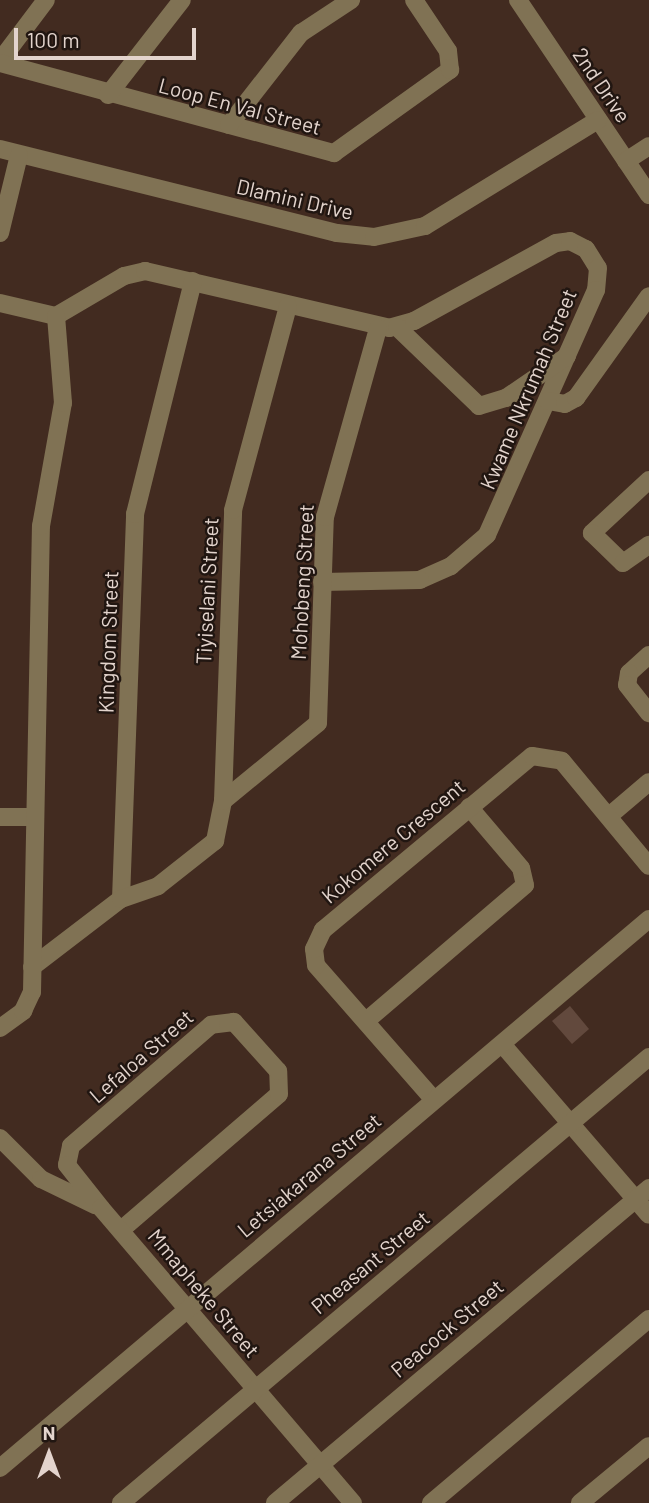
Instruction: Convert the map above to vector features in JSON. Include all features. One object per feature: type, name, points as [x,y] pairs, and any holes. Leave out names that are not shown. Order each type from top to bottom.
[{"type":"street","name":"Loop En Val Street","points":[[46,0],[0,62],[108,95],[229,125],[324,153],[351,145],[450,70],[448,51],[414,0]]},
{"type":"street","points":[[108,95],[181,0]]},
{"type":"street","points":[[229,125],[301,33],[351,0]]},
{"type":"street","name":"2nd Drive","points":[[518,0],[649,195]]},
{"type":"street","name":"Dlamini Drive","points":[[0,149],[337,233],[373,237],[425,226],[598,120]]},
{"type":"street","points":[[626,161],[649,145]]},
{"type":"street","points":[[0,233],[19,155]]},
{"type":"street","name":"Kwame Nkrumah Street","points":[[323,582],[413,581],[459,560],[495,522],[599,278],[590,253],[570,241],[388,328]]},
{"type":"street","points":[[0,303],[55,316],[134,272],[193,281],[388,328],[479,406],[497,403],[567,356]]},
{"type":"street","name":"Kingdom Street","points":[[121,899],[135,514],[193,281]]},
{"type":"street","points":[[548,401],[565,404],[576,398],[649,297]]},
{"type":"street","name":"Tiyiselani Street","points":[[121,899],[158,886],[210,847],[223,801],[233,510],[288,306]]},
{"type":"street","points":[[0,1028],[28,1002],[32,967],[31,817],[41,526],[63,402],[55,316]]},
{"type":"street","name":"Mohobeng Street","points":[[223,801],[318,723],[328,500],[388,328]]},
{"type":"street","points":[[649,480],[592,533],[623,563],[649,545]]},
{"type":"street","points":[[649,655],[629,673],[627,685],[649,713]]},
{"type":"street","name":"Kokomere Crescent","points":[[434,1100],[316,965],[318,936],[525,760],[547,755],[562,761],[649,866]]},
{"type":"street","points":[[609,816],[649,782]]},
{"type":"street","points":[[366,1021],[511,902],[525,885],[521,868],[469,807]]},
{"type":"street","points":[[0,817],[31,817]]},
{"type":"street","points":[[32,967],[121,899]]},
{"type":"street","name":"Letsiakarana Street","points":[[0,1468],[186,1307],[649,919]]},
{"type":"street","name":"Lefaloa Street","points":[[101,1208],[67,1165],[71,1146],[211,1025],[234,1022],[278,1070],[279,1094],[121,1230]]},
{"type":"street","points":[[502,1044],[571,1124],[642,1194],[649,1216]]},
{"type":"street","name":"Pheasant Street","points":[[121,1503],[649,1057]]},
{"type":"street","name":"Mmapheke Street","points":[[0,1138],[41,1179],[101,1208],[353,1503]]},
{"type":"street","name":"Peacock Street","points":[[275,1503],[642,1194]]},
{"type":"street","points":[[431,1503],[649,1319]]},
{"type":"street","points":[[580,1503],[649,1446]]},
{"type":"building","points":[[570,1006],[589,1029],[572,1044],[552,1021]]}]
